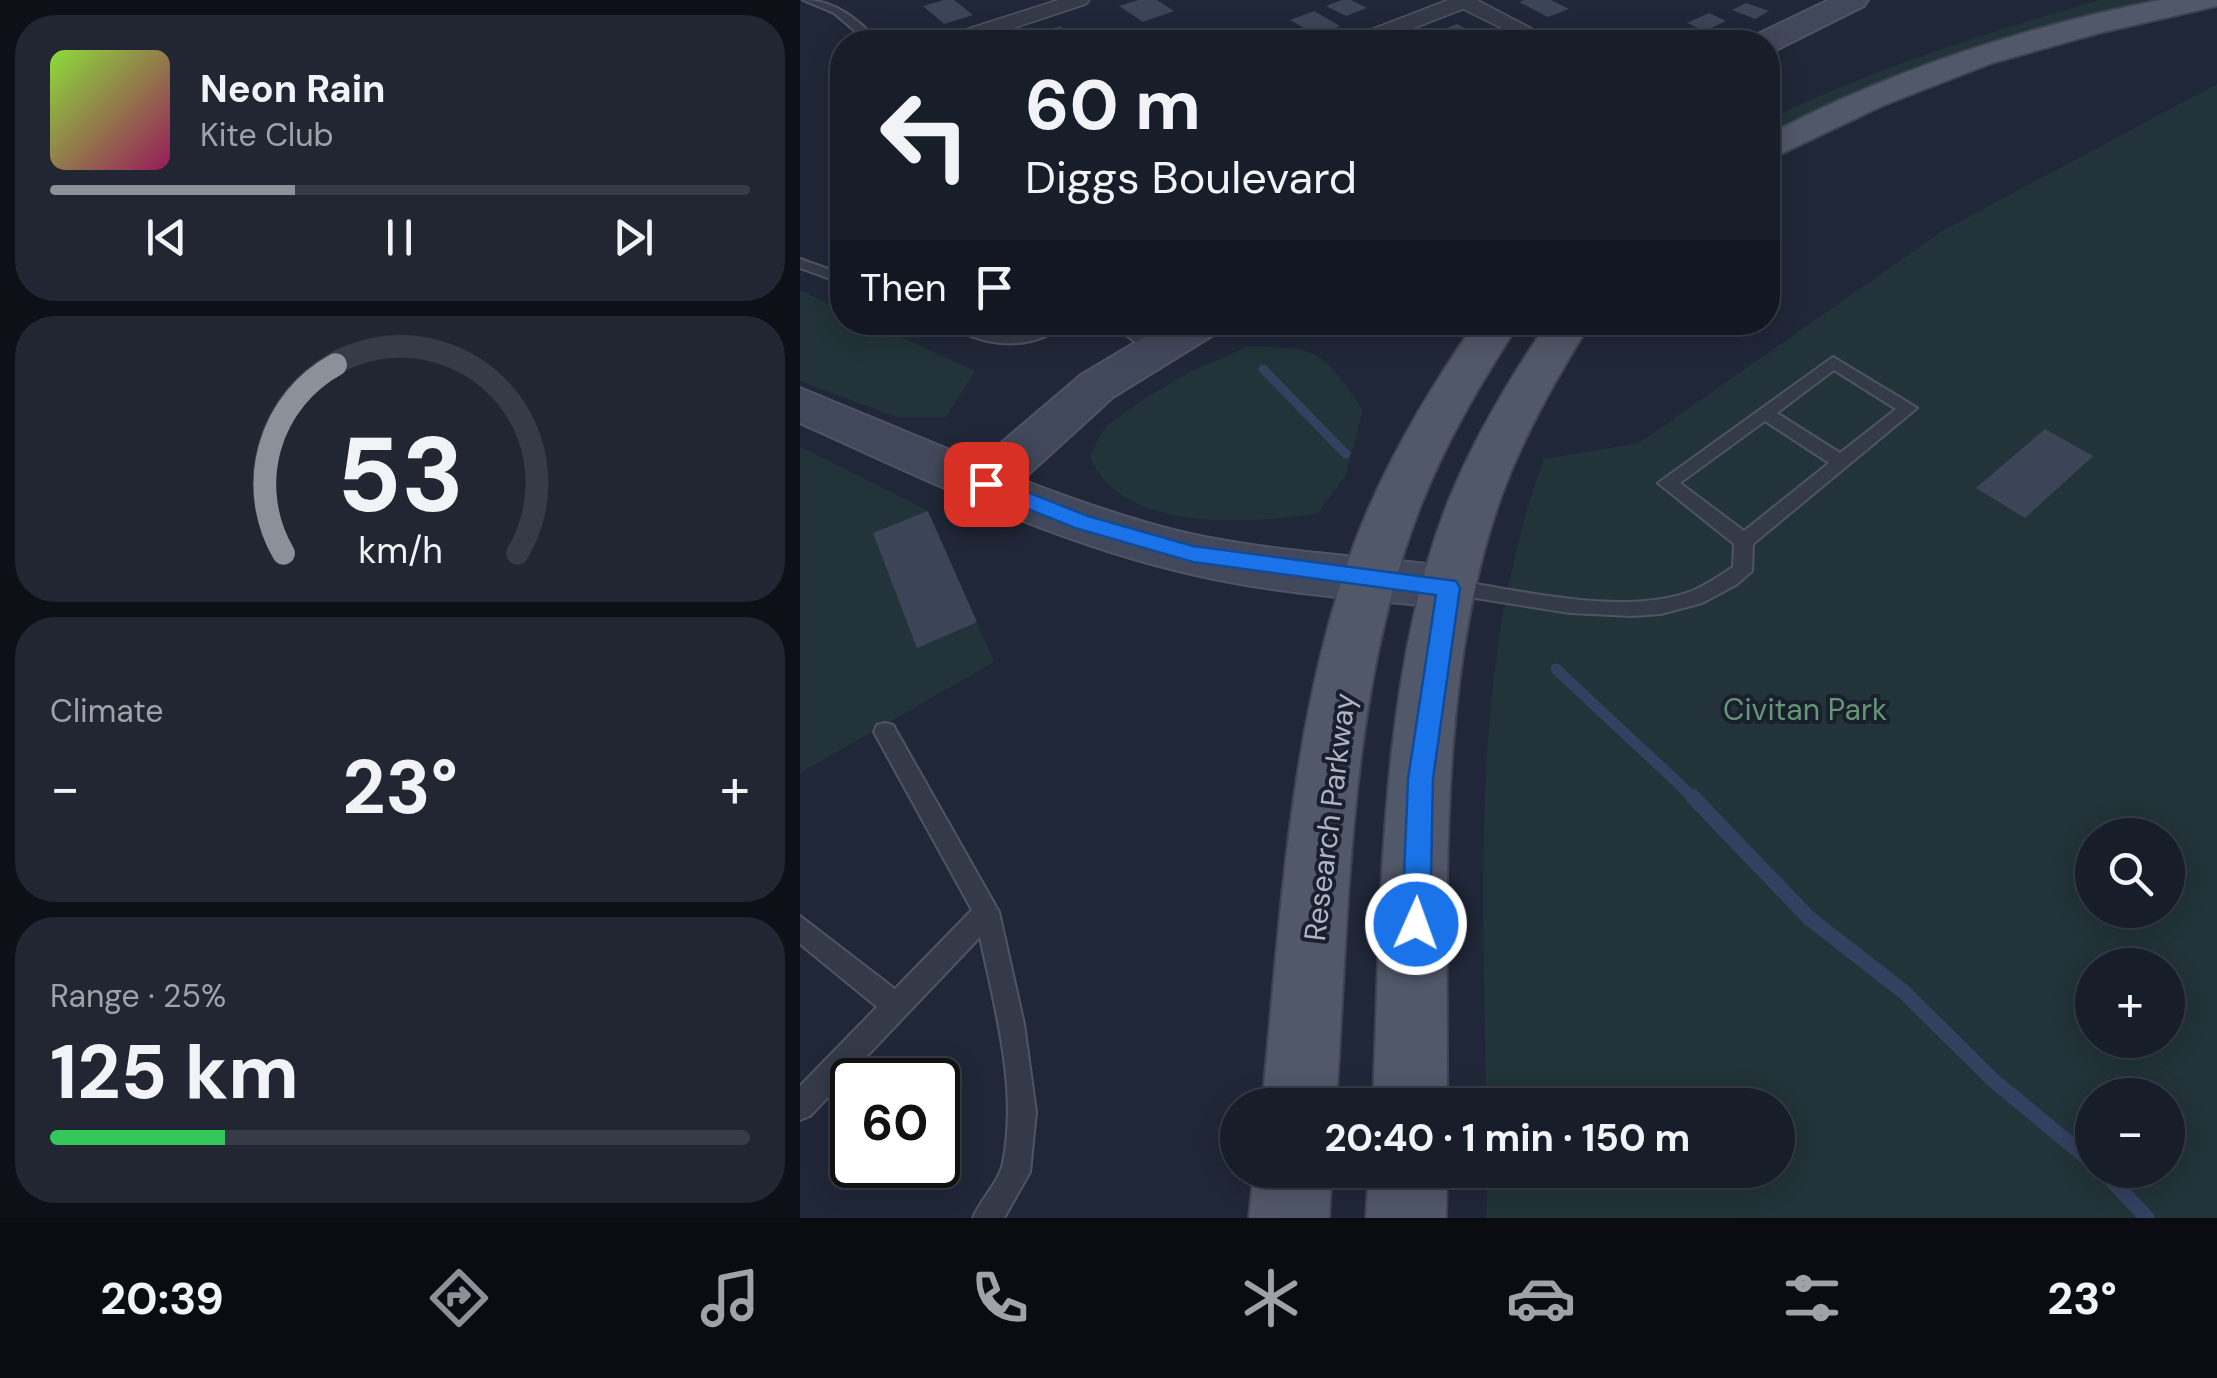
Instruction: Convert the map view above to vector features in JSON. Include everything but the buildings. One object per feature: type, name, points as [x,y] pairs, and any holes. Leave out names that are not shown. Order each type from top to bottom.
[{"type":"main road","points":[[1933,40],[2069,0]]},
{"type":"main road","points":[[1780,143],[1859,102],[1952,64],[2046,36],[2206,0]]},
{"type":"main road","name":"Research Parkway","points":[[1301,1088],[1329,778],[1370,578],[1399,499],[1432,428],[1491,335]]},
{"type":"main road","points":[[1411,1088],[1420,779],[1448,588],[1499,442],[1562,335]]},
{"type":"main road","points":[[1288,1218],[1291,1188]]},
{"type":"main road","points":[[1406,1218],[1407,1188]]},
{"type":"street","points":[[988,30],[1079,0]]},
{"type":"street","points":[[1390,30],[1464,0],[1523,30]]},
{"type":"street","points":[[1780,36],[1853,0]]},
{"type":"street","points":[[986,484],[1067,410],[1136,336]]},
{"type":"street","points":[[800,404],[1082,522],[1193,554],[1448,588]]},
{"type":"lane","points":[[809,0],[838,10],[860,30]]},
{"type":"lane","points":[[800,263],[830,274]]},
{"type":"lane","points":[[991,335],[1014,343],[1040,335]]},
{"type":"lane","points":[[1448,588],[1619,608],[1688,600],[1742,570],[1744,541],[1908,408],[1833,362],[1667,483],[1744,541]]},
{"type":"lane","points":[[1765,413],[1840,461]]},
{"type":"lane","points":[[886,732],[987,912],[1011,1024],[1022,1112],[1016,1172],[987,1218]]},
{"type":"lane","points":[[800,1106],[987,912]]},
{"type":"lane","points":[[800,928],[896,1006]]},
{"type":"green space","points":[[2100,0],[2146,0],[1833,105],[1780,134],[1780,114],[1890,67]]},
{"type":"green space","name":"Civitan Park","points":[[2217,84],[2217,1218],[1487,1218],[1487,1188],[1795,1188],[1795,1088],[1486,1088],[1486,779],[1503,617],[1520,538],[1544,459],[1639,443],[1944,230]]},
{"type":"green space","points":[[800,290],[830,304],[830,335],[896,335],[975,371],[946,417],[896,417],[800,381]]},
{"type":"green space","points":[[1249,346],[1292,349],[1318,357],[1338,375],[1363,410],[1346,475],[1318,513],[1259,520],[1190,518],[1129,499],[1105,481],[1090,456],[1105,427],[1190,372]]},
{"type":"green space","points":[[800,447],[928,511],[994,662],[800,773]]},
{"type":"waterway","points":[[1263,369],[1346,454]]},
{"type":"waterway","points":[[1556,669],[1694,798]]},
{"type":"waterway","points":[[1694,798],[1809,918],[1904,992],[1994,1081],[2075,1148]]},
{"type":"waterway","points":[[2119,1188],[2147,1218]]},
{"type":"route","points":[[986,484],[1082,522],[1193,554],[1448,588],[1420,779],[1416,924]]}]
